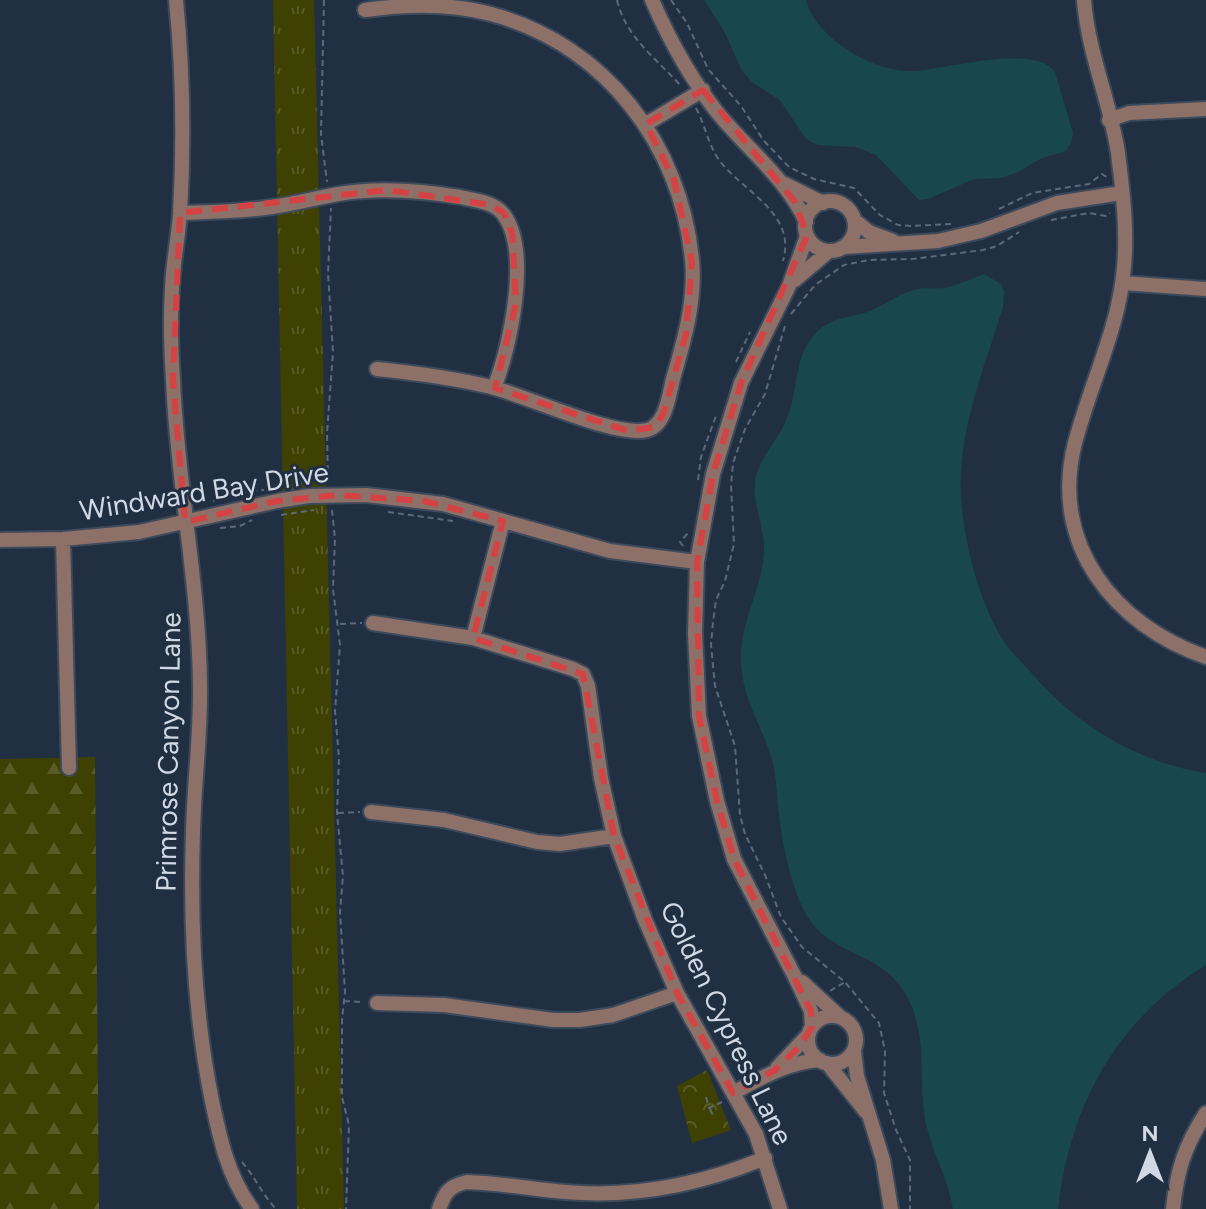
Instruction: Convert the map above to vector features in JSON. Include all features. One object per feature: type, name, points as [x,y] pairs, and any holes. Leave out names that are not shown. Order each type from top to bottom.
[{"type":"street","name":"Primrose Canyon Lane","points":[[176,0],[182,64],[180,213],[172,289],[173,379],[200,653],[192,884],[197,1006],[220,1141],[230,1170],[252,1209]]},
{"type":"street","points":[[652,0],[696,94],[716,110],[781,182],[816,247],[836,249],[938,241],[962,236],[1057,203],[1121,194]]},
{"type":"street","points":[[1084,0],[1086,26],[1118,152],[1125,231],[1123,283],[1116,321],[1075,444],[1070,490],[1076,531],[1090,570],[1120,606],[1153,634],[1206,657]]},
{"type":"street","points":[[365,10],[418,5],[491,14],[569,48],[598,70],[646,124],[659,145],[685,216],[692,262],[686,334],[663,415],[654,427],[644,431],[628,431],[494,388],[435,375],[377,369]]},
{"type":"street","points":[[646,124],[696,94]]},
{"type":"street","points":[[1109,120],[1129,113],[1206,109]]},
{"type":"street","points":[[781,182],[823,203],[839,203],[854,220],[853,235],[789,286]]},
{"type":"street","points":[[180,213],[261,209],[339,194],[387,190],[428,192],[491,205],[504,213],[512,233],[516,303],[494,388]]},
{"type":"street","points":[[823,203],[812,210],[805,248],[733,407],[713,474],[694,561],[699,716],[717,801],[734,859],[811,1011],[810,1049],[870,1119]]},
{"type":"street","points":[[854,220],[869,232],[901,244]]},
{"type":"street","points":[[1123,283],[1206,289]]},
{"type":"street","name":"Windward Bay Drive","points":[[0,540],[63,539],[139,532],[277,501],[338,495],[424,501],[610,551],[694,561]]},
{"type":"street","points":[[373,623],[473,638],[503,521]]},
{"type":"street","points":[[63,539],[69,768]]},
{"type":"street","name":"Golden Cypress Lane","points":[[473,638],[583,674],[588,686],[601,778],[614,836],[645,920],[677,993],[728,1098],[756,1134],[780,1209]]},
{"type":"street","points":[[371,812],[444,820],[537,842],[560,844],[614,836]]},
{"type":"street","points":[[795,977],[853,1027],[857,1076],[883,1160],[891,1209]]},
{"type":"street","points":[[377,1003],[444,1005],[553,1020],[580,1020],[613,1015],[677,993]]},
{"type":"street","points":[[774,1071],[823,1018],[840,1017]]},
{"type":"street","points":[[728,1098],[774,1071],[798,1063],[842,1062],[854,1051]]},
{"type":"street","points":[[1173,1209],[1175,1189],[1188,1142],[1206,1113]]},
{"type":"street","points":[[439,1209],[444,1195],[452,1186],[482,1183],[568,1192],[614,1193],[692,1182],[765,1158]]},
{"type":"path","points":[[324,0],[321,134],[328,184]]},
{"type":"path","points":[[617,0],[621,17],[637,42],[696,94],[716,156],[729,173],[765,203],[779,221],[787,245],[781,267]]},
{"type":"path","points":[[671,0],[687,23],[708,69],[747,114],[764,141],[789,167],[814,179],[854,188],[880,215],[898,225],[951,224]]},
{"type":"path","points":[[990,214],[1032,193],[1089,184],[1102,174],[1121,194],[1106,216],[1089,213],[1049,220]]},
{"type":"path","points":[[328,483],[327,433],[333,352],[328,273],[331,207]]},
{"type":"path","points":[[910,1209],[910,1160],[892,1122],[884,1093],[885,1051],[879,1023],[845,982],[802,947],[790,933],[745,834],[740,815],[735,746],[715,686],[711,645],[713,622],[716,600],[728,571],[734,544],[733,463],[741,437],[765,394],[780,339],[796,305],[825,276],[844,265],[983,250],[997,246],[1023,230]]},
{"type":"path","points":[[734,366],[752,329]]},
{"type":"path","points":[[697,482],[701,457],[718,410]]},
{"type":"path","points":[[279,488],[305,482]]},
{"type":"path","points":[[203,504],[236,492],[265,490]]},
{"type":"path","points":[[332,508],[335,539],[333,589],[340,645],[335,701],[339,758],[337,813],[343,876],[340,912],[342,1097],[349,1125],[346,1209]]},
{"type":"path","points":[[274,515],[317,509]]},
{"type":"path","points":[[378,510],[460,523]]},
{"type":"path","points":[[214,529],[240,526],[255,518]]},
{"type":"path","points":[[690,525],[686,538],[680,542],[694,561]]},
{"type":"path","points":[[339,624],[373,623]]},
{"type":"path","points":[[337,813],[371,812]]},
{"type":"path","points":[[343,1001],[377,1003]]},
{"type":"path","points":[[706,1097],[714,1118]]},
{"type":"path","points":[[709,1108],[728,1098]]},
{"type":"path","points":[[241,1161],[260,1192],[276,1209]]},
{"type":"highlighted area","points":[[703,90],[795,202],[807,236],[741,383],[713,474],[697,562],[699,716],[717,801],[734,859],[811,1011],[812,1027],[799,1047],[774,1071],[733,1093],[677,993],[614,836],[583,674],[473,638],[503,521],[424,501],[338,495],[277,501],[185,522],[173,379],[180,213],[387,190],[491,205],[504,213],[512,233],[516,271],[516,303],[495,388],[628,431],[654,427],[663,415],[686,334],[692,262],[674,180],[646,124]]},
{"type":"green space","points":[[273,0],[314,0],[344,1209],[297,1209]]},
{"type":"green space","points":[[95,757],[99,1209],[0,1209],[0,759]]},
{"type":"green space","points":[[707,1070],[731,1130],[692,1143],[677,1086]]},
{"type":"shaded area","points":[[704,0],[806,0],[819,24],[839,44],[855,55],[893,69],[927,70],[1010,58],[1044,63],[1055,72],[1073,133],[1071,143],[1066,151],[1042,158],[1002,178],[974,179],[919,200],[876,155],[856,147],[818,145],[806,139],[780,100],[752,82],[742,71],[724,31]]},
{"type":"shaded area","points":[[984,274],[1001,284],[1003,307],[967,429],[961,491],[971,558],[993,622],[1005,644],[1045,688],[1085,722],[1107,737],[1155,760],[1206,773],[1206,965],[1174,987],[1147,1012],[1123,1039],[1103,1069],[1086,1101],[1074,1135],[1058,1209],[953,1209],[927,1128],[916,1017],[909,1000],[888,973],[838,945],[816,928],[807,916],[793,883],[784,846],[773,763],[742,675],[744,633],[764,554],[755,495],[756,476],[787,418],[801,360],[811,338],[830,322],[864,313],[907,292],[944,288]]}]
